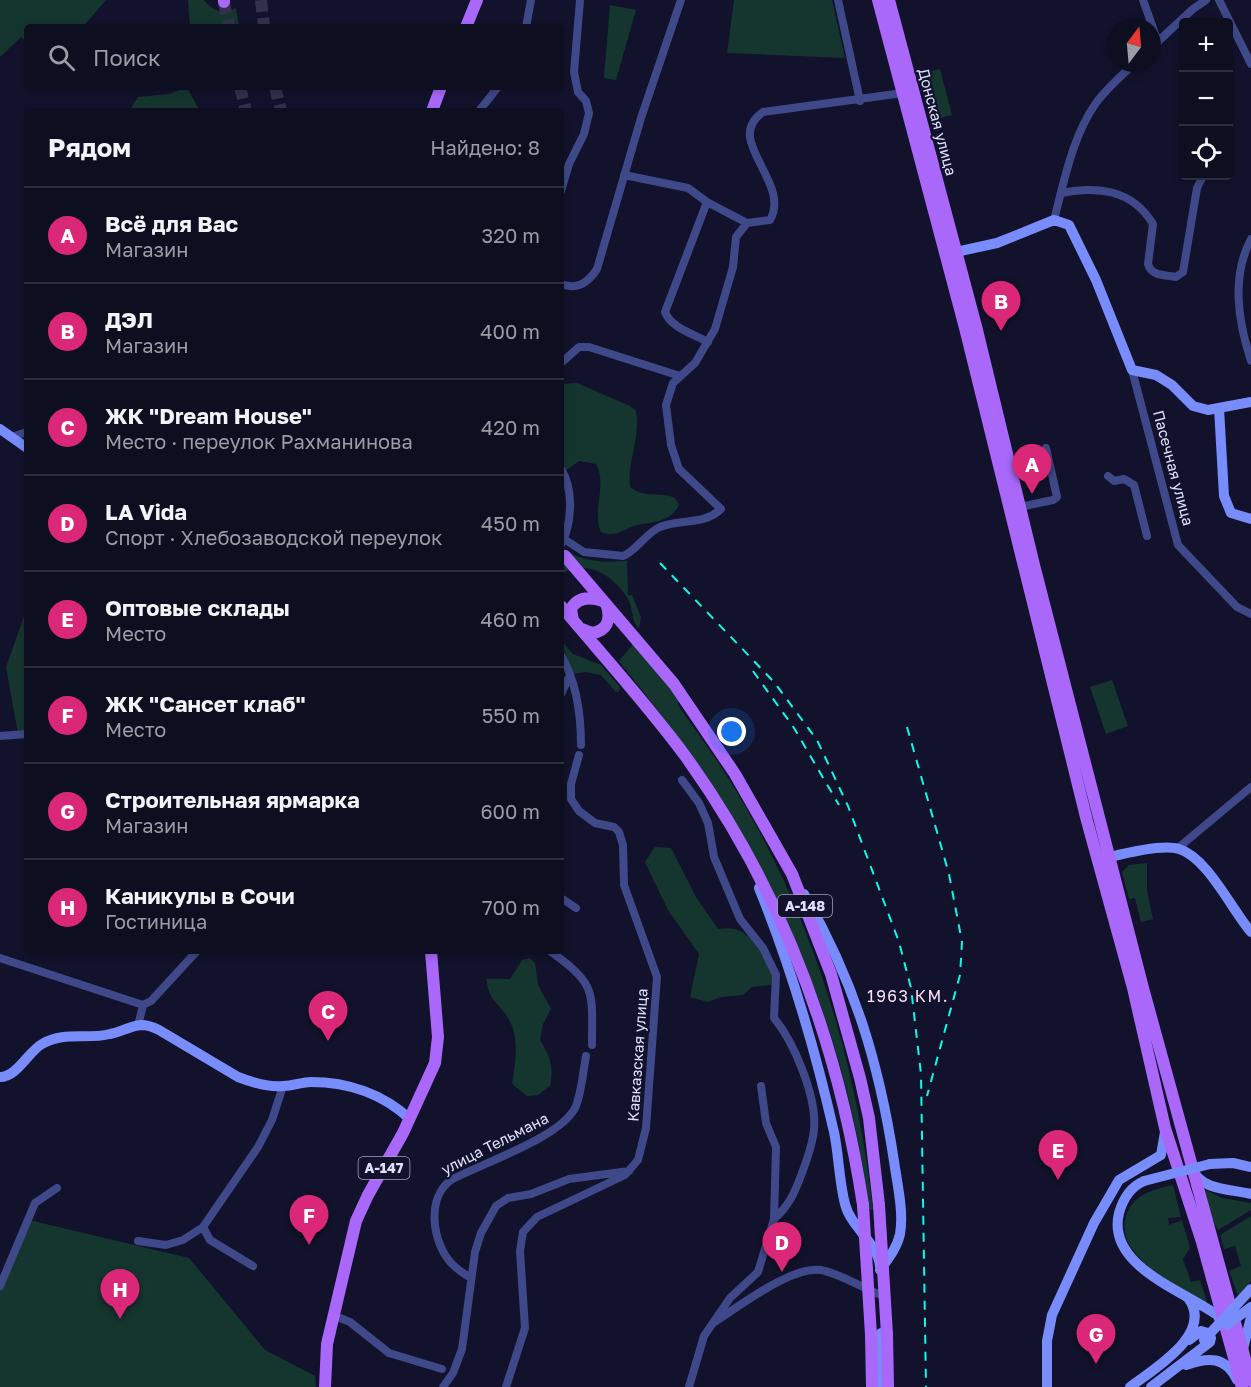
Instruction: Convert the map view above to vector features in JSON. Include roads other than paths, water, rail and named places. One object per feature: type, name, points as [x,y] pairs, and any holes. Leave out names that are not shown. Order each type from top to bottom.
[{"type":"main road","points":[[467,24],[477,0]]},
{"type":"main road","name":"Донская улица","points":[[878,0],[950,253]]},
{"type":"main road","name":"Донская улица","points":[[889,0],[950,253]]},
{"type":"main road","points":[[433,108],[440,90]]},
{"type":"main road","points":[[950,253],[997,243],[1054,220]]},
{"type":"main road","name":"Пасечная улица","points":[[1054,220],[1069,225],[1076,237],[1132,370],[1156,375],[1172,385],[1193,405],[1208,410],[1251,402]]},
{"type":"main road","points":[[950,253],[1020,507],[1110,857],[1251,1381]]},
{"type":"main road","points":[[950,253],[1087,821],[1133,988],[1165,1128],[1203,1242],[1241,1387]]},
{"type":"main road","points":[[1220,408],[1224,496],[1231,513],[1251,519]]},
{"type":"main road","points":[[0,429],[24,446]]},
{"type":"main road","name":"А-148","points":[[564,548],[605,603],[642,644],[698,718],[735,774],[817,917],[863,1017],[887,1118],[900,1222],[896,1247],[880,1265],[851,1220],[845,1205],[834,1135],[810,1036],[778,934],[744,849]]},
{"type":"main road","points":[[588,598],[605,603],[609,620],[601,630],[588,633],[576,623],[571,609],[577,602],[588,598]]},
{"type":"main road","name":"А-148","points":[[564,609],[616,668],[686,757],[744,849],[779,916],[816,1004],[846,1107],[863,1205],[869,1272],[872,1387]]},
{"type":"main road","points":[[1110,857],[1178,848],[1206,871],[1251,932]]},
{"type":"main road","name":"А-148","points":[[792,874],[831,974],[860,1078],[868,1118],[879,1205],[888,1387]]},
{"type":"main road","name":"А-147","points":[[325,1387],[327,1344],[361,1209],[410,1119],[435,1063],[438,1048],[431,954]]},
{"type":"main road","points":[[1,1080],[11,1074],[32,1051],[50,1040],[110,1034],[138,1026],[159,1030],[238,1077],[282,1086],[325,1082],[366,1091],[395,1105],[410,1119]]},
{"type":"main road","points":[[1047,1387],[1047,1341],[1052,1315],[1090,1232],[1115,1186],[1132,1170],[1161,1155],[1165,1128]]},
{"type":"main road","points":[[1225,1330],[1217,1315],[1137,1264],[1123,1250],[1117,1227],[1124,1199],[1131,1190],[1144,1181],[1210,1164],[1233,1163],[1251,1167]]},
{"type":"main road","points":[[1192,1167],[1195,1175],[1205,1183],[1251,1194]]},
{"type":"main road","points":[[880,1265],[882,1387]]},
{"type":"main road","points":[[1204,1340],[1251,1289]]},
{"type":"main road","points":[[1182,1346],[1192,1332],[1196,1317],[1186,1296]]},
{"type":"main road","points":[[1142,1387],[1251,1307]]},
{"type":"main road","points":[[1244,1358],[1244,1337],[1251,1318]]},
{"type":"main road","points":[[1130,1387],[1201,1331],[1210,1335],[1210,1342],[1151,1387]]},
{"type":"main road","points":[[1174,1370],[1204,1359],[1219,1361],[1230,1367],[1241,1387]]},
{"type":"street","points":[[527,24],[531,0]]},
{"type":"street","points":[[564,181],[569,164],[584,134],[589,113],[586,101],[578,92],[574,72],[580,0]]},
{"type":"street","points":[[564,284],[576,286],[587,282],[597,269],[624,175],[681,0]]},
{"type":"street","points":[[838,0],[860,101]]},
{"type":"street","points":[[1143,0],[1148,18]]},
{"type":"street","points":[[1161,38],[1206,0]]},
{"type":"street","points":[[1219,0],[1251,64]]},
{"type":"street","points":[[1054,220],[1071,158],[1095,104],[1126,72]]},
{"type":"street","points":[[481,108],[496,90]]},
{"type":"street","name":"Донская улица","points":[[747,223],[770,220],[776,205],[771,183],[754,156],[751,145],[753,123],[763,112],[860,101],[903,93]]},
{"type":"street","points":[[564,547],[623,556],[629,554],[645,535],[661,527],[682,522],[703,521],[721,509],[684,476],[674,457],[666,405],[669,389],[695,363],[716,329],[732,273],[736,237],[747,223],[707,202],[688,188],[624,175]]},
{"type":"street","points":[[1061,193],[1093,188],[1106,190],[1138,205],[1153,224],[1149,270],[1155,274],[1176,277],[1183,272],[1197,188],[1201,180]]},
{"type":"street","points":[[707,202],[665,312],[668,319],[679,327],[708,342]]},
{"type":"street","points":[[1251,238],[1237,282],[1243,336],[1251,361]]},
{"type":"street","points":[[564,360],[579,347],[589,347],[680,376]]},
{"type":"street","name":"Пасечная улица","points":[[1132,370],[1178,545],[1237,607],[1251,614]]},
{"type":"street","points":[[11,436],[24,433]]},
{"type":"street","points":[[1020,507],[1053,500],[1057,496],[1046,448]]},
{"type":"street","points":[[564,474],[567,478],[569,501],[568,525],[564,543]]},
{"type":"street","points":[[1108,476],[1114,481],[1124,479],[1134,485],[1146,536]]},
{"type":"street","points":[[564,662],[579,710],[581,745]]},
{"type":"street","points":[[564,688],[570,676]]},
{"type":"street","points":[[0,736],[24,734]]},
{"type":"street","name":"Кавказская улица","points":[[579,755],[571,784],[571,799],[579,811],[595,823],[610,826],[619,832],[623,845],[624,885],[657,977],[646,1128],[641,1153],[628,1171]]},
{"type":"street","points":[[682,780],[699,803],[708,823],[714,857],[740,919],[763,948],[776,975],[774,1018],[784,1030],[808,1089],[814,1124],[810,1149],[790,1203],[774,1219]]},
{"type":"street","points":[[1178,848],[1251,787]]},
{"type":"street","points":[[564,900],[576,908]]},
{"type":"street","points":[[0,958],[143,1005],[151,1001],[194,954]]},
{"type":"street","points":[[554,954],[575,969],[586,982],[592,1002],[592,1045]]},
{"type":"street","points":[[138,1026],[143,1005]]},
{"type":"street","name":"улица Тельмана","points":[[471,1278],[451,1263],[438,1238],[435,1207],[441,1189],[451,1180],[539,1138],[566,1120],[578,1100],[586,1056]]},
{"type":"street","points":[[138,1241],[166,1245],[183,1239],[203,1227],[265,1135],[282,1086]]},
{"type":"street","points":[[689,1387],[710,1326],[730,1298],[758,1272],[774,1219],[776,1147],[766,1123],[761,1086]]},
{"type":"street","points":[[506,1387],[524,1337],[520,1251],[523,1232],[528,1224],[580,1195],[622,1178],[628,1171]]},
{"type":"street","points":[[443,1387],[453,1373],[462,1349],[471,1278],[481,1233],[490,1213],[503,1201],[578,1177],[628,1171]]},
{"type":"street","points":[[0,1286],[35,1203],[57,1188]]},
{"type":"street","points":[[203,1227],[210,1239],[253,1266]]},
{"type":"street","points":[[710,1326],[791,1276],[809,1269],[825,1270],[881,1295]]},
{"type":"street","points":[[335,1316],[350,1322],[389,1353],[442,1369]]},
{"type":"tunnel","points":[[261,0],[264,24]]},
{"type":"tunnel","points":[[224,2],[228,24]]},
{"type":"tunnel","points":[[241,90],[245,108]]},
{"type":"tunnel","points":[[276,90],[280,108]]},
{"type":"railway","points":[[660,563],[774,682],[817,740],[848,806],[899,942],[911,988],[921,1074],[926,1387]]},
{"type":"railway","points":[[753,671],[794,728],[839,805]]},
{"type":"railway","points":[[907,727],[949,874],[962,942],[960,975],[927,1096]]},
{"type":"place","name":"ДЭЛ","points":[[1001,331]]},
{"type":"place","name":"Всё для Вас","points":[[1032,494]]},
{"type":"place","name":"ЖК \"Dream House\"","points":[[328,1041]]},
{"type":"place","name":"Оптовые склады","points":[[1058,1180]]},
{"type":"place","name":"ЖК \"Сансет клаб\"","points":[[309,1245]]},
{"type":"place","name":"LA Vida","points":[[782,1272]]},
{"type":"place","name":"Каникулы в Сочи","points":[[120,1319]]},
{"type":"place","name":"Строительная ярмарка","points":[[1096,1364]]},
{"type":"district","name":"1963 КМ.","points":[[908,996]]}]
